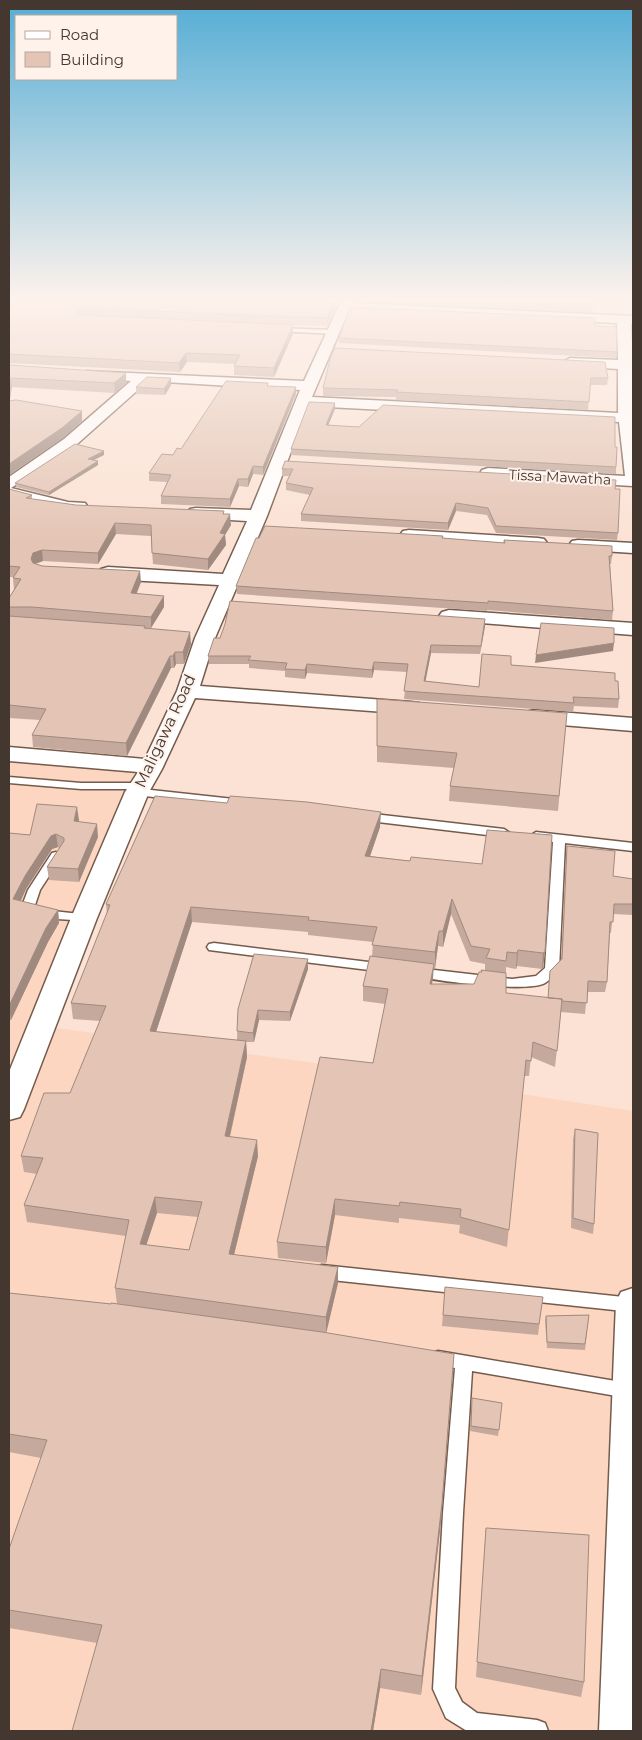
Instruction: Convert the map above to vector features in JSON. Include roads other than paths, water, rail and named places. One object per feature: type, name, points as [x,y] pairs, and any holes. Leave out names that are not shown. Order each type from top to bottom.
[{"type":"street","points":[[9,484],[70,442],[141,380]]},
{"type":"street","points":[[168,380],[630,418]]},
{"type":"street","name":"Maligawa Road","points":[[9,1109],[13,1086],[138,789],[152,766],[188,691],[200,638],[232,602],[230,580],[262,523],[288,462],[306,393],[313,380]]},
{"type":"street","points":[[629,380],[633,479]]},
{"type":"street","name":"Tissa Mawatha","points":[[475,472],[633,479]]},
{"type":"street","points":[[9,493],[68,507],[96,508]]},
{"type":"street","points":[[182,512],[262,523]]},
{"type":"street","points":[[394,534],[633,548]]},
{"type":"street","points":[[92,572],[230,580]]},
{"type":"street","points":[[428,615],[633,629]]},
{"type":"street","points":[[188,691],[435,710]]},
{"type":"street","points":[[514,716],[633,725]]},
{"type":"street","points":[[9,754],[152,766]]},
{"type":"street","points":[[621,1731],[633,1303]]},
{"type":"lane","points":[[9,780],[138,789],[255,805]]},
{"type":"lane","points":[[353,816],[633,847]]},
{"type":"lane","points":[[214,947],[512,983],[540,980],[552,969],[559,839]]},
{"type":"lane","points":[[58,853],[34,890],[28,906],[40,914],[84,918]]},
{"type":"lane","points":[[307,1270],[633,1303]]},
{"type":"lane","points":[[424,1356],[630,1390]]},
{"type":"lane","points":[[464,1362],[453,1512],[444,1689],[454,1710],[473,1723],[537,1731]]}]
